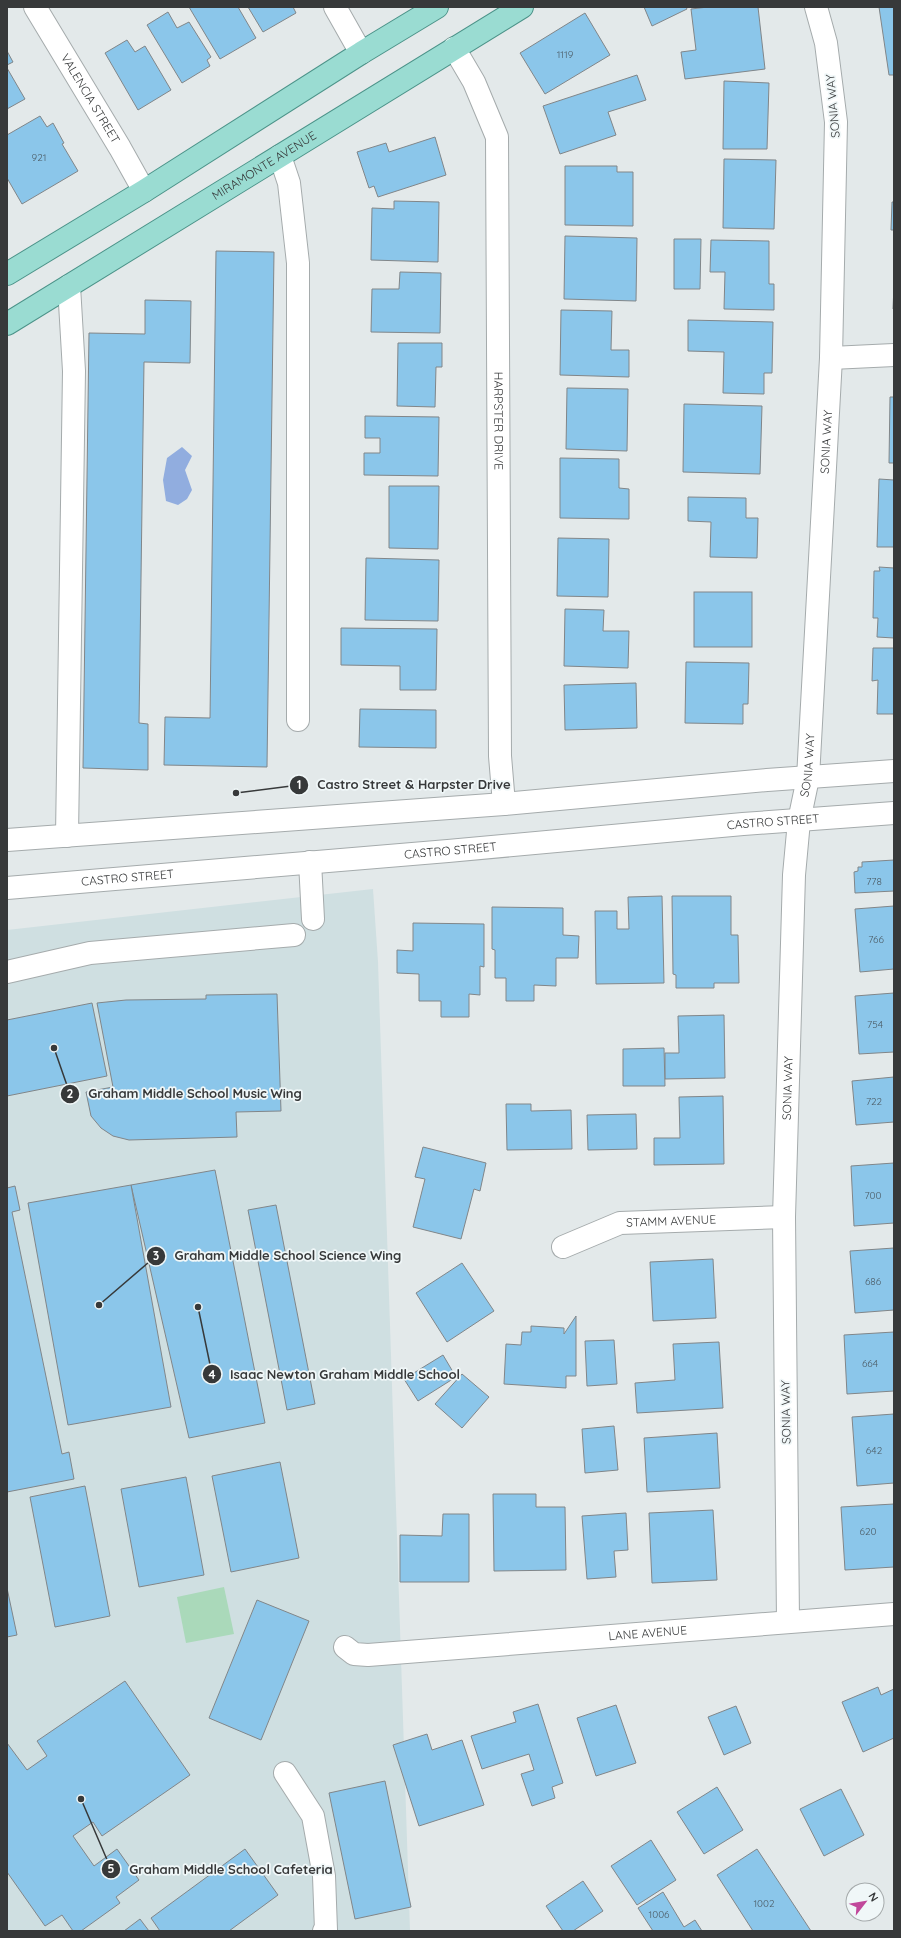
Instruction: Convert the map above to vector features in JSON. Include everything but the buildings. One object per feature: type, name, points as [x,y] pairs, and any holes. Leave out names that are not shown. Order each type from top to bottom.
[{"type":"main road","points":[[7,274],[144,191],[361,53],[438,7]]},
{"type":"main road","name":"MIRAMONTE AVENUE","points":[[7,324],[522,7]]},
{"type":"street","name":"VALENCIA STREET","points":[[35,7],[120,148],[144,191]]},
{"type":"street","points":[[335,7],[361,53]]},
{"type":"street","name":"SONIA WAY","points":[[788,1621],[784,1217],[794,883],[799,821],[808,778],[831,358],[836,122],[826,43],[816,7]]},
{"type":"street","name":"HARPSTER DRIVE","points":[[454,48],[474,82],[497,137],[500,756],[504,804]]},
{"type":"street","points":[[280,156],[289,184],[298,263],[298,720]]},
{"type":"street","points":[[67,836],[74,371],[69,286]]},
{"type":"street","points":[[831,358],[894,355]]},
{"type":"street","points":[[7,840],[504,804],[767,780],[894,771]]},
{"type":"street","name":"CASTRO STREET","points":[[7,888],[743,824],[894,813]]},
{"type":"street","points":[[310,862],[313,919]]},
{"type":"street","points":[[7,972],[90,953],[294,935]]},
{"type":"street","name":"STAMM AVENUE","points":[[563,1247],[620,1223],[784,1217]]},
{"type":"street","name":"LANE AVENUE","points":[[345,1647],[354,1654],[368,1655],[788,1621],[894,1614]]},
{"type":"street","points":[[285,1773],[313,1816],[324,1876],[326,1930],[324,1931]]},
{"type":"shaded area","points":[[373,889],[378,962],[410,1931],[7,1931],[7,930]]},
{"type":"green space","points":[[224,1587],[234,1634],[186,1643],[177,1597]]},
{"type":"water","points":[[182,447],[192,456],[185,470],[192,490],[187,499],[178,505],[166,501],[163,480],[167,458]]},
{"type":"place","name":"Castro Street & Harpster Drive","points":[[236,793]]},
{"type":"place","name":"Graham Middle School Music Wing","points":[[54,1048]]},
{"type":"place","name":"Graham Middle School Science Wing","points":[[99,1305]]},
{"type":"place","name":"Isaac Newton Graham Middle School","points":[[198,1307]]},
{"type":"place","name":"Graham Middle School Cafeteria","points":[[81,1799]]}]
